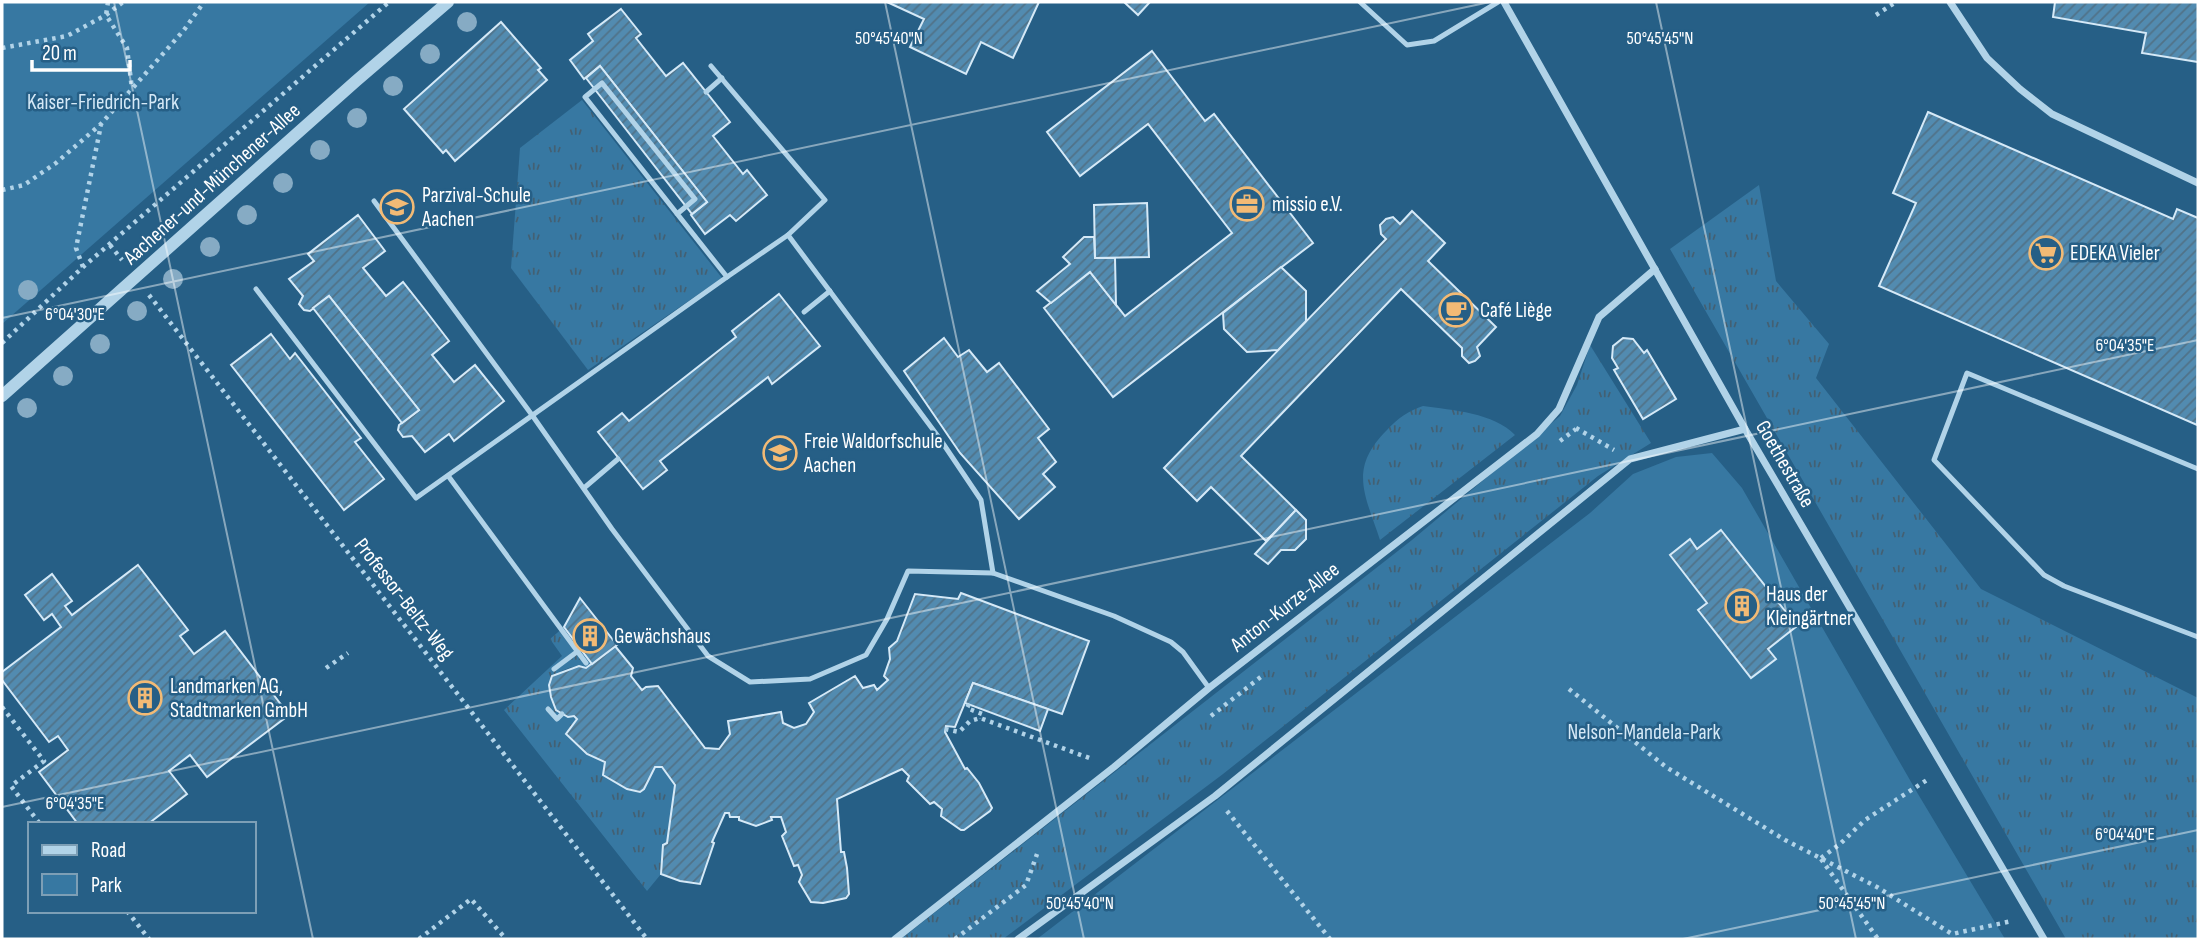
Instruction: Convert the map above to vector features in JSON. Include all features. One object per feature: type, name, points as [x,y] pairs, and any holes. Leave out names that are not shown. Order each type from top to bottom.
[{"type":"street","name":"Aachener-und-Münchener-Allee","points":[[2,396],[448,2]]},
{"type":"street","name":"Goethestraße","points":[[1504,2],[1745,429],[2044,939]]},
{"type":"street","points":[[1950,2],[1987,58],[2052,114],[2198,183]]},
{"type":"street","name":"Anton-Kurze-Allee","points":[[895,939],[1114,767],[1209,688],[1537,434],[1559,410],[1600,317],[1655,269]]},
{"type":"street","points":[[1018,939],[1216,796],[1630,459],[1745,429]]},
{"type":"lane","points":[[1360,2],[1407,45],[1434,41],[1498,2]]},
{"type":"lane","points":[[256,289],[416,498],[788,235],[825,200],[711,65]]},
{"type":"lane","points":[[706,92],[722,78]]},
{"type":"lane","points":[[677,214],[695,199],[602,83],[585,97],[677,214],[727,277]]},
{"type":"lane","points":[[374,201],[708,656],[750,682],[810,679],[866,655],[887,619],[908,571],[993,573],[1114,616],[1157,634],[1183,652],[1209,688]]},
{"type":"lane","points":[[788,235],[940,439],[981,499],[993,573]]},
{"type":"lane","points":[[804,312],[830,291]]},
{"type":"lane","points":[[2198,469],[1968,373],[1934,460],[2044,575],[2064,586],[2198,637]]},
{"type":"lane","points":[[583,488],[618,459]]},
{"type":"lane","points":[[449,477],[586,663]]},
{"type":"lane","points":[[554,669],[578,651]]},
{"type":"lane","points":[[548,709],[557,719],[562,714]]},
{"type":"path","points":[[108,2],[107,15],[127,48],[132,90]]},
{"type":"path","points":[[2,48],[67,36],[107,15],[123,2]]},
{"type":"path","points":[[2,190],[24,185],[56,163],[101,124],[184,30],[204,2]]},
{"type":"path","points":[[2,343],[83,267],[389,2]]},
{"type":"path","points":[[1876,15],[1896,2]]},
{"type":"path","points":[[83,267],[76,248],[101,124]]},
{"type":"path","name":"Professor-Beltz-Weg","points":[[136,278],[647,939]]},
{"type":"path","points":[[1559,410],[1576,429],[1630,459]]},
{"type":"path","points":[[1554,446],[1576,429]]},
{"type":"path","points":[[326,668],[348,653]]},
{"type":"path","points":[[1203,722],[1269,671]]},
{"type":"path","points":[[1569,690],[1666,767],[1784,840],[1877,887],[1952,934],[2032,917]]},
{"type":"path","points":[[969,704],[967,708],[982,714],[981,719]]},
{"type":"path","points":[[2,706],[44,761],[11,786],[38,822]]},
{"type":"path","points":[[945,729],[959,732],[970,721],[981,719],[1114,767]]},
{"type":"path","points":[[1821,858],[1866,821],[1943,770]]},
{"type":"path","points":[[1216,796],[1331,939]]},
{"type":"path","points":[[955,939],[1026,885],[1038,852]]},
{"type":"path","points":[[1821,858],[1878,939]]},
{"type":"path","points":[[419,939],[471,899],[506,939]]},
{"type":"path","points":[[129,913],[149,939]]},
{"type":"green space","name":"Kaiser-Friedrich-Park","points":[[2,2],[370,2],[2,324]]},
{"type":"green space","points":[[582,100],[722,278],[588,370],[511,268],[520,148]]},
{"type":"green space","points":[[1759,185],[1776,281],[1829,344],[1816,378],[1981,589],[2198,698],[2198,939],[2066,939],[1670,249]]},
{"type":"green space","points":[[1590,345],[1651,443],[1598,476],[1223,774],[1003,939],[901,939],[1412,540],[1560,416],[1577,385]]},
{"type":"green space","points":[[1423,406],[1484,417],[1515,435],[1380,540],[1365,495],[1363,482],[1367,457],[1395,422]]},
{"type":"green space","name":"Nelson-Mandela-Park","points":[[1712,453],[1742,488],[1918,794],[2005,939],[1037,939],[1590,513],[1633,474],[1676,457]]},
{"type":"green space","points":[[564,627],[592,664],[586,668],[577,666],[567,669],[550,680],[550,696],[555,706],[577,719],[567,734],[588,754],[605,762],[603,775],[615,780],[615,783],[640,792],[655,767],[662,767],[675,785],[667,843],[663,845],[661,874],[647,891],[504,710],[562,656],[550,639]]},
{"type":"building","points":[[887,2],[1039,2],[1013,58],[981,42],[966,74],[910,47],[924,19]]},
{"type":"building","points":[[1124,2],[1150,2],[1138,15]]},
{"type":"building","points":[[2055,2],[2198,2],[2198,62],[2142,53],[2146,33],[2053,17]]},
{"type":"building","points":[[621,9],[641,34],[636,38],[666,76],[683,63],[730,122],[713,136],[743,174],[747,170],[767,195],[736,221],[730,215],[705,234],[691,215],[707,202],[600,66],[584,79],[570,60],[593,41],[588,34]]},
{"type":"building","points":[[501,22],[541,68],[538,70],[547,80],[455,161],[446,150],[443,153],[404,109]]},
{"type":"building","name":"missio e.V.","points":[[1152,51],[1205,121],[1214,114],[1313,243],[1113,397],[1044,308],[1090,272],[1125,316],[1232,233],[1148,124],[1080,176],[1047,132]]},
{"type":"building","points":[[600,66],[707,202],[692,214],[586,78]]},
{"type":"building","name":"EDEKA Vieler","points":[[1928,112],[2173,219],[2177,209],[2198,218],[2197,425],[1879,286],[1916,203],[1893,193]]},
{"type":"building","points":[[1147,203],[1149,257],[1095,258],[1094,205]]},
{"type":"building","points":[[1412,211],[1445,243],[1428,261],[1496,327],[1477,347],[1480,356],[1469,363],[1462,356],[1462,348],[1401,289],[1241,456],[1296,510],[1266,541],[1211,487],[1197,501],[1164,468],[1386,239],[1381,234],[1380,225],[1393,217],[1400,224]]},
{"type":"building","points":[[358,215],[385,251],[363,268],[386,296],[403,282],[449,341],[432,355],[454,382],[475,365],[504,401],[454,441],[449,434],[425,452],[412,436],[403,437],[398,430],[399,425],[419,410],[329,296],[310,311],[304,310],[299,304],[303,296],[289,279],[314,261],[308,254]]},
{"type":"building","points":[[1084,237],[1094,237],[1095,258],[1115,258],[1116,305],[1090,272],[1051,303],[1037,291],[1070,264],[1063,257]]},
{"type":"building","points":[[1281,267],[1306,291],[1306,321],[1278,350],[1247,352],[1224,329],[1223,313]]},
{"type":"building","points":[[779,294],[820,346],[772,384],[768,377],[660,461],[667,470],[643,489],[598,432],[622,413],[629,421],[736,337],[732,331]]},
{"type":"building","points":[[329,296],[419,410],[402,423],[313,308]]},
{"type":"building","points":[[271,334],[290,359],[295,353],[361,438],[355,442],[384,479],[344,510],[231,365]]},
{"type":"building","points":[[944,338],[958,357],[969,350],[987,372],[999,363],[1049,429],[1038,438],[1056,462],[1043,474],[1055,487],[1019,519],[960,453],[904,371]]},
{"type":"building","points":[[1623,338],[1633,339],[1644,353],[1647,350],[1676,399],[1643,419],[1614,370],[1618,368],[1612,358],[1613,346]]},
{"type":"building","points":[[1296,510],[1306,520],[1306,539],[1295,550],[1281,550],[1268,564],[1255,554]]},
{"type":"building","name":"Haus der Kleingärtner","points":[[1721,530],[1797,626],[1768,649],[1776,659],[1751,678],[1698,610],[1707,603],[1670,555],[1690,539],[1697,549]]},
{"type":"building","name":"Landmarken AG, Stadtmarken GmbH","points":[[138,565],[188,630],[180,636],[194,654],[225,631],[289,715],[207,777],[190,755],[169,771],[187,794],[151,822],[76,822],[39,772],[68,750],[58,736],[49,742],[2,680],[2,672],[61,627],[52,614],[44,620],[25,595],[52,574],[72,601],[65,606],[72,615]]},
{"type":"building","points":[[961,593],[1089,641],[1062,714],[973,683],[955,727],[946,726],[945,732],[965,769],[967,768],[979,783],[992,808],[961,830],[941,816],[942,809],[934,802],[930,804],[907,781],[909,776],[902,769],[837,799],[841,852],[844,852],[847,868],[849,894],[846,898],[823,903],[811,902],[799,882],[802,875],[798,865],[794,866],[782,836],[786,832],[781,817],[771,817],[772,820],[756,826],[725,813],[712,842],[714,843],[700,884],[661,874],[663,845],[667,843],[675,785],[662,767],[655,767],[640,792],[627,789],[603,775],[605,762],[587,754],[566,734],[577,719],[556,710],[551,697],[549,685],[552,676],[579,666],[586,668],[615,646],[633,668],[631,676],[642,690],[658,686],[705,748],[719,749],[730,734],[728,721],[781,712],[783,723],[794,728],[806,724],[814,712],[809,703],[855,676],[863,688],[874,685],[877,690],[888,680],[884,676],[890,659],[889,648],[897,641],[915,594],[958,599]]},
{"type":"building","name":"Gewächshaus","points":[[580,598],[617,645],[592,664],[564,627]]},
{"type":"building","points":[[973,683],[1048,709],[1040,731],[965,703]]},
{"type":"place","name":"missio e.V.","points":[[1247,204]]},
{"type":"place","name":"Parzival-Schule Aachen","points":[[397,207]]},
{"type":"place","name":"EDEKA Vieler","points":[[2046,253]]},
{"type":"place","name":"Café Liège","points":[[1456,310]]},
{"type":"place","name":"Freie Waldorfschule Aachen","points":[[780,453]]},
{"type":"place","name":"Haus der Kleingärtner","points":[[1742,606]]},
{"type":"place","name":"Gewächshaus","points":[[590,636]]},
{"type":"place","name":"Landmarken AG, Stadtmarken GmbH","points":[[145,698]]}]
